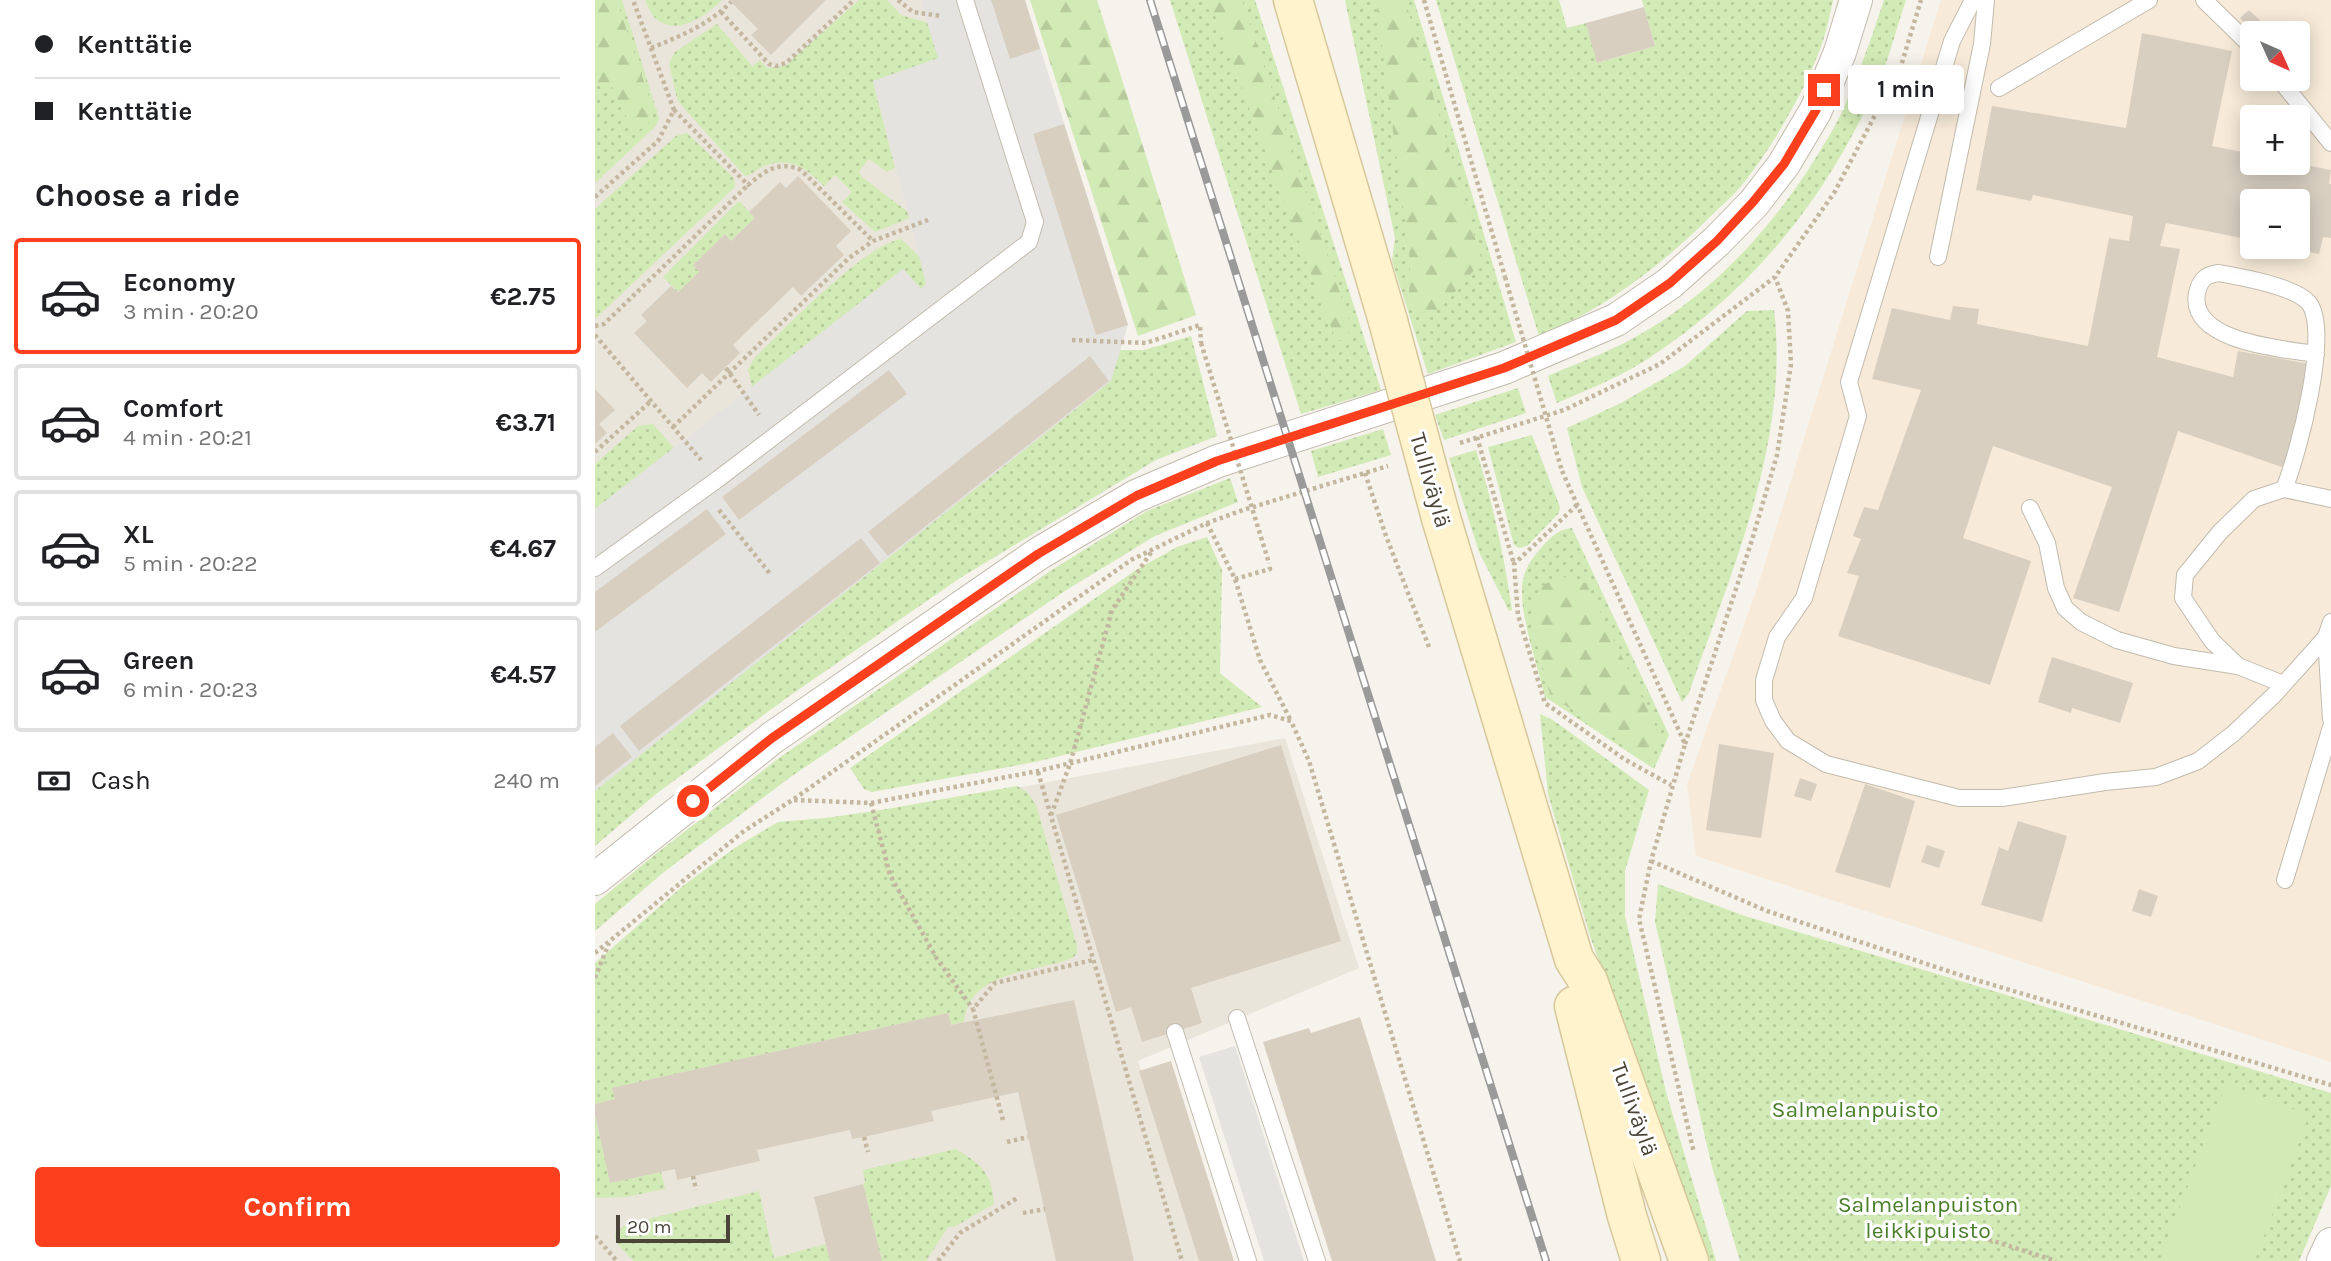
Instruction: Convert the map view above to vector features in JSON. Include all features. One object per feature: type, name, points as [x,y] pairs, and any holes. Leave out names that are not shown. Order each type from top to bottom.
[{"type":"main road","name":"Tulliväylä","points":[[1293,0],[1388,321],[1441,518],[1574,959],[1588,981],[1689,1261]]},
{"type":"main road","name":"Tulliväylä","points":[[1574,959],[1570,987],[1627,1216],[1641,1261]]},
{"type":"street","points":[[595,879],[772,738],[1038,554],[1136,496],[1217,461],[1504,368],[1616,320],[1670,283],[1717,241],[1784,164],[1816,110],[1840,52],[1856,0]]},
{"type":"street","points":[[2323,1261],[2331,1244]]},
{"type":"lane","points":[[1973,0],[1952,41],[1849,382],[1858,416],[1804,598],[1777,637],[1764,680],[1764,701],[1773,721],[1788,741],[1826,764],[1959,798],[2002,798],[2156,777],[2198,761],[2234,733],[2284,684],[2329,632]]},
{"type":"lane","points":[[1938,257],[1982,44],[1986,0]]},
{"type":"lane","points":[[1999,88],[2149,0]]},
{"type":"lane","points":[[2204,0],[2240,35]]},
{"type":"lane","points":[[595,568],[704,490],[1029,242],[1035,222],[966,4]]},
{"type":"lane","points":[[2290,91],[2331,143]]},
{"type":"lane","points":[[2284,489],[2303,433],[2316,354],[2316,314],[2308,301],[2289,291],[2218,273],[2208,274],[2202,279],[2197,294],[2197,310],[2200,318],[2212,328],[2263,346],[2316,354]]},
{"type":"lane","points":[[2238,666],[2212,641],[2183,598],[2185,575],[2220,532],[2254,499],[2284,489],[2331,499]]},
{"type":"lane","points":[[2030,508],[2047,543],[2056,588],[2066,608],[2081,622],[2117,640],[2174,656],[2238,666],[2284,684]]},
{"type":"lane","points":[[2329,632],[2331,719]]},
{"type":"lane","points":[[2285,880],[2331,727]]},
{"type":"lane","points":[[1237,1018],[1317,1261]]},
{"type":"lane","points":[[1175,1032],[1248,1261]]},
{"type":"path","points":[[633,0],[674,110],[748,184]]},
{"type":"path","points":[[720,12],[769,64],[776,66],[786,63],[854,0]]},
{"type":"path","points":[[898,0],[913,12],[939,17],[966,4]]},
{"type":"path","points":[[1424,0],[1562,471],[1685,744]]},
{"type":"path","points":[[1453,445],[1564,410],[1660,364],[1775,277],[1834,193],[1901,66],[1921,0]]},
{"type":"path","points":[[651,48],[694,31],[731,2]]},
{"type":"path","points":[[595,197],[658,141],[674,110]]},
{"type":"path","points":[[595,326],[604,324],[748,184],[768,169],[785,165],[807,174],[873,241]]},
{"type":"path","points":[[673,427],[730,374],[827,275],[873,241],[928,220]]},
{"type":"path","points":[[1696,1160],[1639,919],[1651,861],[1672,785],[1777,455],[1791,363],[1788,311],[1775,277]]},
{"type":"path","points":[[1072,340],[1146,342],[1200,325],[1201,343],[1270,569],[1235,579]]},
{"type":"path","points":[[595,335],[718,479]]},
{"type":"path","points":[[726,368],[774,436]]},
{"type":"path","points":[[595,452],[651,401]]},
{"type":"path","points":[[1477,437],[1514,564],[1518,615],[1545,703],[1624,759],[1672,785]]},
{"type":"path","points":[[595,953],[744,831],[794,799],[1131,560],[1207,523],[1390,465]]},
{"type":"path","points":[[1366,473],[1386,536],[1429,647]]},
{"type":"path","points":[[704,490],[771,575]]},
{"type":"path","points":[[1514,564],[1577,505]]},
{"type":"path","points":[[1207,523],[1235,579],[1260,660],[1309,761],[1460,1261]]},
{"type":"path","points":[[1051,816],[1070,764],[1112,610],[1154,549]]},
{"type":"path","points":[[794,799],[871,803],[1070,764],[1270,715],[1291,722]]},
{"type":"path","points":[[1038,771],[1182,1261]]},
{"type":"path","points":[[871,803],[890,875],[937,959],[974,1009],[1003,1120]]},
{"type":"path","points":[[1651,861],[1767,911],[1966,977],[2331,1085]]},
{"type":"path","points":[[595,978],[611,940]]},
{"type":"path","points":[[974,1009],[995,983],[1094,960]]},
{"type":"path","points":[[864,1137],[868,1152]]},
{"type":"path","points":[[1007,1142],[1028,1137]]},
{"type":"path","points":[[692,1176],[696,1191]]},
{"type":"path","points":[[938,1261],[960,1233],[1019,1197]]},
{"type":"path","points":[[1023,1213],[1045,1209]]},
{"type":"path","points":[[1962,1231],[2056,1261]]},
{"type":"path","points":[[595,1236],[617,1261]]},
{"type":"shaded area","points":[[595,0],[920,0],[938,58],[873,81],[920,257],[595,509]]},
{"type":"shaded area","points":[[920,0],[1025,0],[1128,325],[1111,381],[595,791],[595,509],[903,269],[921,289],[926,283],[873,81],[938,58]]},
{"type":"shaded area","points":[[1941,0],[2331,0],[2331,1062],[1696,856],[1687,784],[1757,589]]},
{"type":"shaded area","points":[[1285,738],[1359,968],[1138,1061],[1207,1261],[595,1261],[595,1019],[827,823]]},
{"type":"shaded area","points":[[1235,1046],[1304,1261],[1264,1261],[1199,1057]]},
{"type":"green space","points":[[595,0],[622,0],[659,118],[656,126],[595,183]]},
{"type":"green space","points":[[595,0],[613,0],[618,4],[652,106],[649,123],[638,131],[631,126],[611,86],[595,83]]},
{"type":"green space","points":[[645,0],[722,0],[691,22],[670,25],[660,22],[652,14]]},
{"type":"green space","points":[[859,0],[887,0],[901,15],[928,23],[946,75],[873,81],[895,168],[887,172],[869,159],[859,172],[908,212],[910,218],[875,232],[842,202],[852,192],[835,175],[824,186],[804,169],[782,162],[764,166],[745,176],[677,99],[669,63],[675,52],[717,24],[752,66],[760,60],[767,68],[785,66]]},
{"type":"green space","points":[[1030,0],[1097,0],[1196,315],[1138,336]]},
{"type":"green space","points":[[1170,0],[1255,0],[1381,390],[1301,414]]},
{"type":"green space","points":[[1209,0],[1242,0],[1350,323],[1347,343],[1335,338]]},
{"type":"green space","points":[[1345,0],[1414,0],[1516,342],[1428,374],[1392,261],[1395,238]]},
{"type":"green space","points":[[1376,0],[1405,0],[1482,261],[1440,309],[1424,313],[1409,298],[1410,260]]},
{"type":"green space","points":[[1436,0],[1559,0],[1567,28],[1586,23],[1598,63],[1655,46],[1642,0],[1833,0],[1823,41],[1798,97],[1766,152],[1739,189],[1653,268],[1587,313],[1539,336]]},
{"type":"green space","points":[[1884,0],[1906,0],[1883,71],[1841,155],[1817,194],[1789,231],[1726,298],[1691,328],[1629,370],[1557,403],[1548,376],[1630,340],[1659,323],[1713,281],[1761,233],[1802,179],[1839,119]]},
{"type":"green space","points":[[687,133],[734,178],[735,187],[595,319],[595,209],[676,136]]},
{"type":"green space","points":[[739,201],[755,218],[731,241],[725,234],[693,265],[699,272],[678,292],[663,277]]},
{"type":"green space","points":[[901,239],[920,257],[926,283],[921,290],[903,269],[752,387],[748,369],[755,357],[846,272],[885,245]]},
{"type":"green space","points":[[1774,310],[1777,359],[1765,457],[1739,553],[1689,693],[1682,702],[1582,487],[1567,428],[1621,403],[1685,366],[1747,311]]},
{"type":"green space","points":[[1191,336],[1217,436],[1156,460],[960,578],[788,697],[656,794],[595,846],[595,786],[1096,350],[1144,350]]},
{"type":"green space","points":[[1518,388],[1526,413],[1444,440],[1435,415]]},
{"type":"green space","points":[[653,424],[674,448],[595,509],[595,464],[638,426]]},
{"type":"green space","points":[[1383,429],[1391,455],[1318,477],[1311,451]]},
{"type":"green space","points":[[1532,435],[1560,507],[1559,513],[1527,546],[1519,548],[1514,545],[1488,447]]},
{"type":"green space","points":[[1476,450],[1502,549],[1512,610],[1509,611],[1479,552],[1449,458]]},
{"type":"green space","points":[[1230,478],[1238,502],[1155,536],[1068,589],[792,776],[664,872],[595,931],[595,904],[779,758],[1050,571],[1147,511]]},
{"type":"green space","points":[[1572,528],[1669,735],[1654,769],[1545,697],[1525,622],[1523,580],[1530,563],[1544,544],[1558,532]]},
{"type":"green space","points":[[1207,537],[1222,570],[1220,673],[1262,707],[1035,762],[872,792],[864,789],[850,768],[1136,570],[1177,547]]},
{"type":"green space","points":[[1560,576],[1586,583],[1660,735],[1649,761],[1550,695],[1530,617],[1540,587]]},
{"type":"green space","points":[[1540,714],[1553,720],[1649,790],[1625,871],[1625,916],[1666,1092],[1716,1261],[1702,1261],[1668,1155],[1590,936],[1548,794]]},
{"type":"green space","points":[[1017,786],[1027,792],[1036,805],[1077,946],[1077,953],[1073,958],[1006,976],[991,983],[978,992],[969,1005],[964,1022],[951,1025],[948,1013],[613,1088],[615,1099],[595,1104],[595,963],[684,885],[736,847],[778,822],[881,810]]},
{"type":"green space","name":"Salmelanpuisto","points":[[1658,884],[1745,916],[2331,1093],[2331,1186],[2299,1261],[1740,1261],[1712,1167],[1655,922]]},
{"type":"green space","points":[[2226,1084],[2309,1115],[2255,1261],[2178,1261],[2162,1255]]},
{"type":"green space","points":[[595,1114],[610,1183],[661,1172],[665,1189],[626,1197],[595,1198]]},
{"type":"green space","points":[[956,1149],[984,1170],[991,1184],[994,1204],[954,1227],[948,1227],[926,1261],[882,1261],[863,1184],[863,1170]]},
{"type":"green space","points":[[759,1191],[774,1258],[826,1244],[830,1261],[633,1261],[616,1242],[615,1234],[625,1225]]},
{"type":"building","points":[[729,0],[826,0],[771,55],[751,35],[758,29]]},
{"type":"building","points":[[991,0],[1025,0],[1040,49],[1010,59]]},
{"type":"building","points":[[1644,7],[1655,46],[1597,63],[1586,23]]},
{"type":"building","points":[[2249,10],[2260,21],[2243,21],[2240,18]]},
{"type":"building","points":[[2142,33],[2232,51],[2212,146],[2240,152],[2240,175],[2310,175],[2310,166],[2331,170],[2331,238],[2323,237],[2319,254],[2310,252],[2310,189],[2240,189],[2240,238],[2166,223],[2160,246],[2180,249],[2157,357],[2233,377],[2238,351],[2310,364],[2289,458],[2282,467],[2178,431],[2119,612],[2073,598],[2112,487],[1993,446],[1963,538],[2031,561],[1990,685],[1838,636],[1859,576],[1847,573],[1861,539],[1853,536],[1864,507],[1878,510],[1921,390],[1872,379],[1892,308],[1950,320],[1953,306],[1979,309],[1977,324],[2088,346],[2109,238],[2129,241],[2133,216],[2033,195],[2031,201],[1976,190],[1992,106],[2126,128]]},
{"type":"building","points":[[1064,124],[1128,325],[1096,335],[1033,134]]},
{"type":"building","points":[[798,176],[851,231],[836,246],[844,255],[801,296],[793,287],[733,345],[740,353],[711,382],[702,373],[687,388],[634,333],[647,321],[641,315],[671,286],[678,292],[699,272],[693,265],[725,234],[731,241],[755,218],[749,212],[780,182],[786,188]]},
{"type":"building","points":[[1090,356],[1109,381],[888,556],[868,532]]},
{"type":"building","points":[[889,370],[907,394],[739,520],[722,497]]},
{"type":"building","points":[[595,389],[615,410],[599,424],[607,433],[595,444]]},
{"type":"building","points":[[707,509],[726,534],[595,632],[595,592]]},
{"type":"building","points":[[861,538],[880,563],[639,751],[620,726]]},
{"type":"building","points":[[2052,657],[2133,683],[2120,723],[2072,708],[2071,713],[2038,702]]},
{"type":"building","points":[[613,733],[632,757],[595,786],[595,747]]},
{"type":"building","points":[[1719,744],[1774,753],[1761,838],[1706,830]]},
{"type":"building","points":[[1281,745],[1341,941],[1191,988],[1202,1023],[1142,1042],[1131,1007],[1116,1012],[1056,815]]},
{"type":"building","points":[[1800,778],[1817,784],[1811,801],[1794,796]]},
{"type":"building","points":[[1865,784],[1915,801],[1890,888],[1835,872]]},
{"type":"building","points":[[2018,821],[2067,836],[2042,922],[1981,905],[1999,847],[2008,851]]},
{"type":"building","points":[[1927,845],[1945,851],[1939,868],[1921,862]]},
{"type":"building","points":[[2139,889],[2158,896],[2151,917],[2132,911]]},
{"type":"building","points":[[1074,1000],[1134,1261],[1056,1261],[1018,1092],[931,1111],[934,1121],[864,1137],[852,1139],[850,1130],[757,1150],[760,1161],[677,1180],[675,1169],[610,1183],[595,1104],[615,1099],[612,1088],[948,1013],[951,1025]]},
{"type":"building","points":[[1360,1017],[1436,1261],[1332,1261],[1263,1042],[1309,1028],[1311,1033]]},
{"type":"building","points":[[1171,1061],[1234,1261],[1199,1261],[1139,1071]]},
{"type":"building","points":[[863,1184],[882,1261],[830,1261],[814,1197]]},
{"type":"railway","points":[[1150,0],[1546,1261]]},
{"type":"route","points":[[693,801],[772,738],[1038,554],[1136,496],[1217,461],[1504,368],[1616,320],[1670,283],[1717,241],[1753,202],[1784,164],[1816,110],[1824,90]]},
{"type":"park label","name":"Salmelanpuiston leikkipuisto","points":[[1928,1217]]}]
